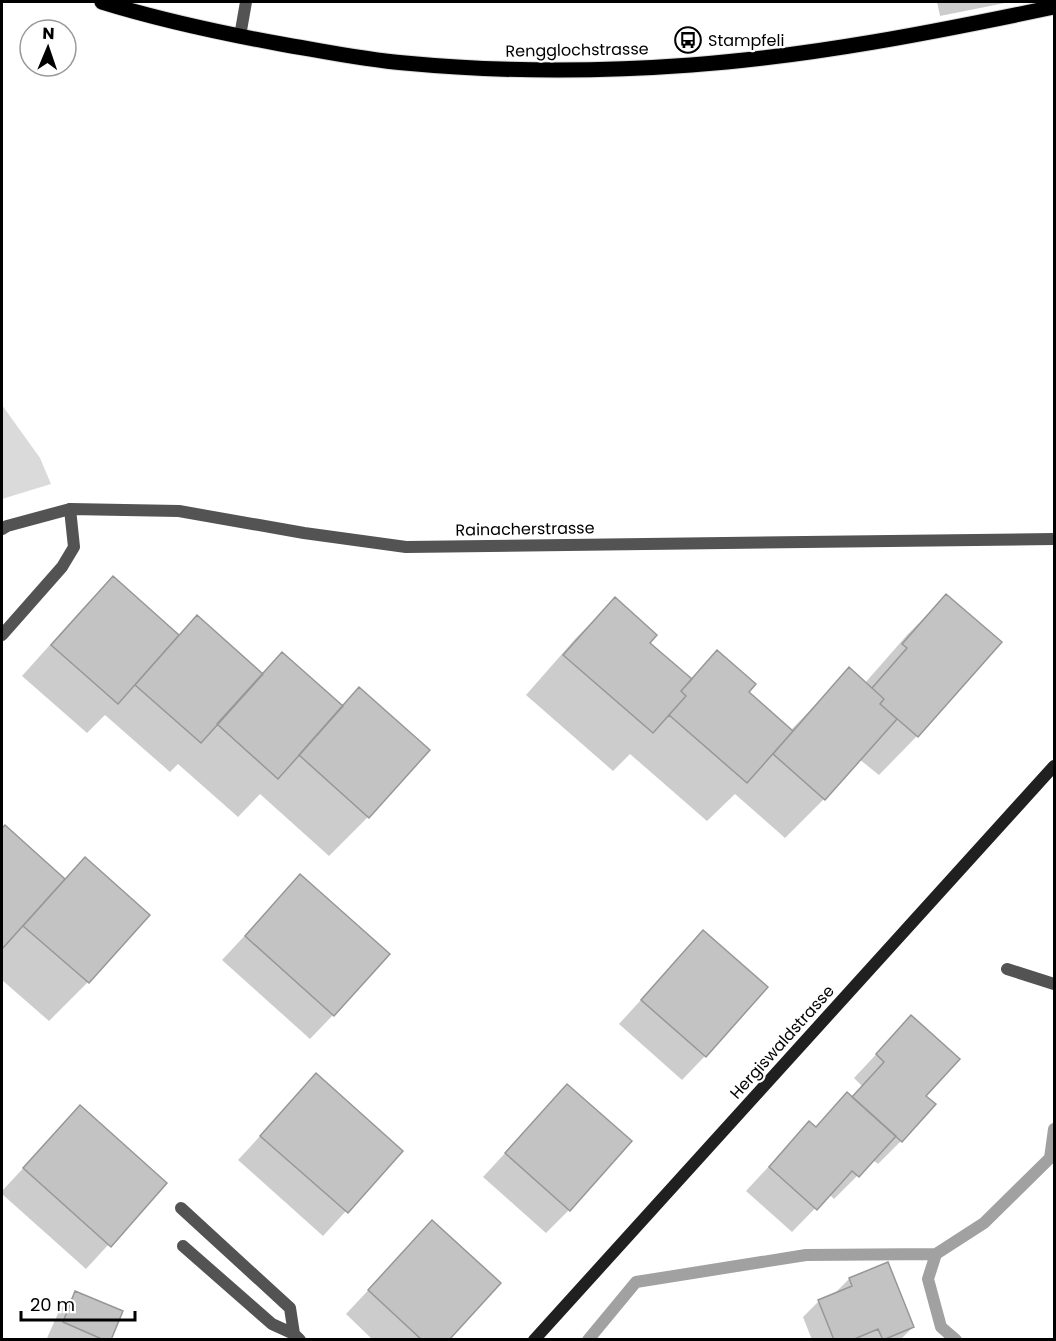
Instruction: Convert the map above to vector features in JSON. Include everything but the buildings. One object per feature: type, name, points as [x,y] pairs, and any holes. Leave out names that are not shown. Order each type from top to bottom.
[{"type":"main road","name":"Rengglochstrasse","points":[[102,2],[175,22],[351,56],[404,63],[503,69],[580,70],[692,65],[776,57],[931,32],[1054,7]]},
{"type":"street","points":[[240,36],[246,2]]},
{"type":"street","points":[[2,634],[62,567],[74,547],[70,509]]},
{"type":"street","name":"Rainacherstrasse","points":[[2,529],[70,509],[178,511],[304,533],[406,547],[1054,539]]},
{"type":"street","name":"Hergiswaldstrasse","points":[[534,1340],[1054,766]]},
{"type":"street","points":[[1007,969],[1053,983]]},
{"type":"street","points":[[181,1208],[290,1308],[297,1337]]},
{"type":"street","points":[[183,1246],[272,1324],[297,1337]]},
{"type":"shaded area","points":[[2,405],[40,458],[51,484],[2,499]]},
{"type":"waterway","points":[[956,1340],[941,1327],[928,1279],[936,1254],[984,1223],[1050,1158],[1054,1129]]},
{"type":"waterway","points":[[588,1340],[636,1282],[806,1255],[936,1254]]},
{"type":"place","name":"Stampfeli","points":[[688,40]]}]
